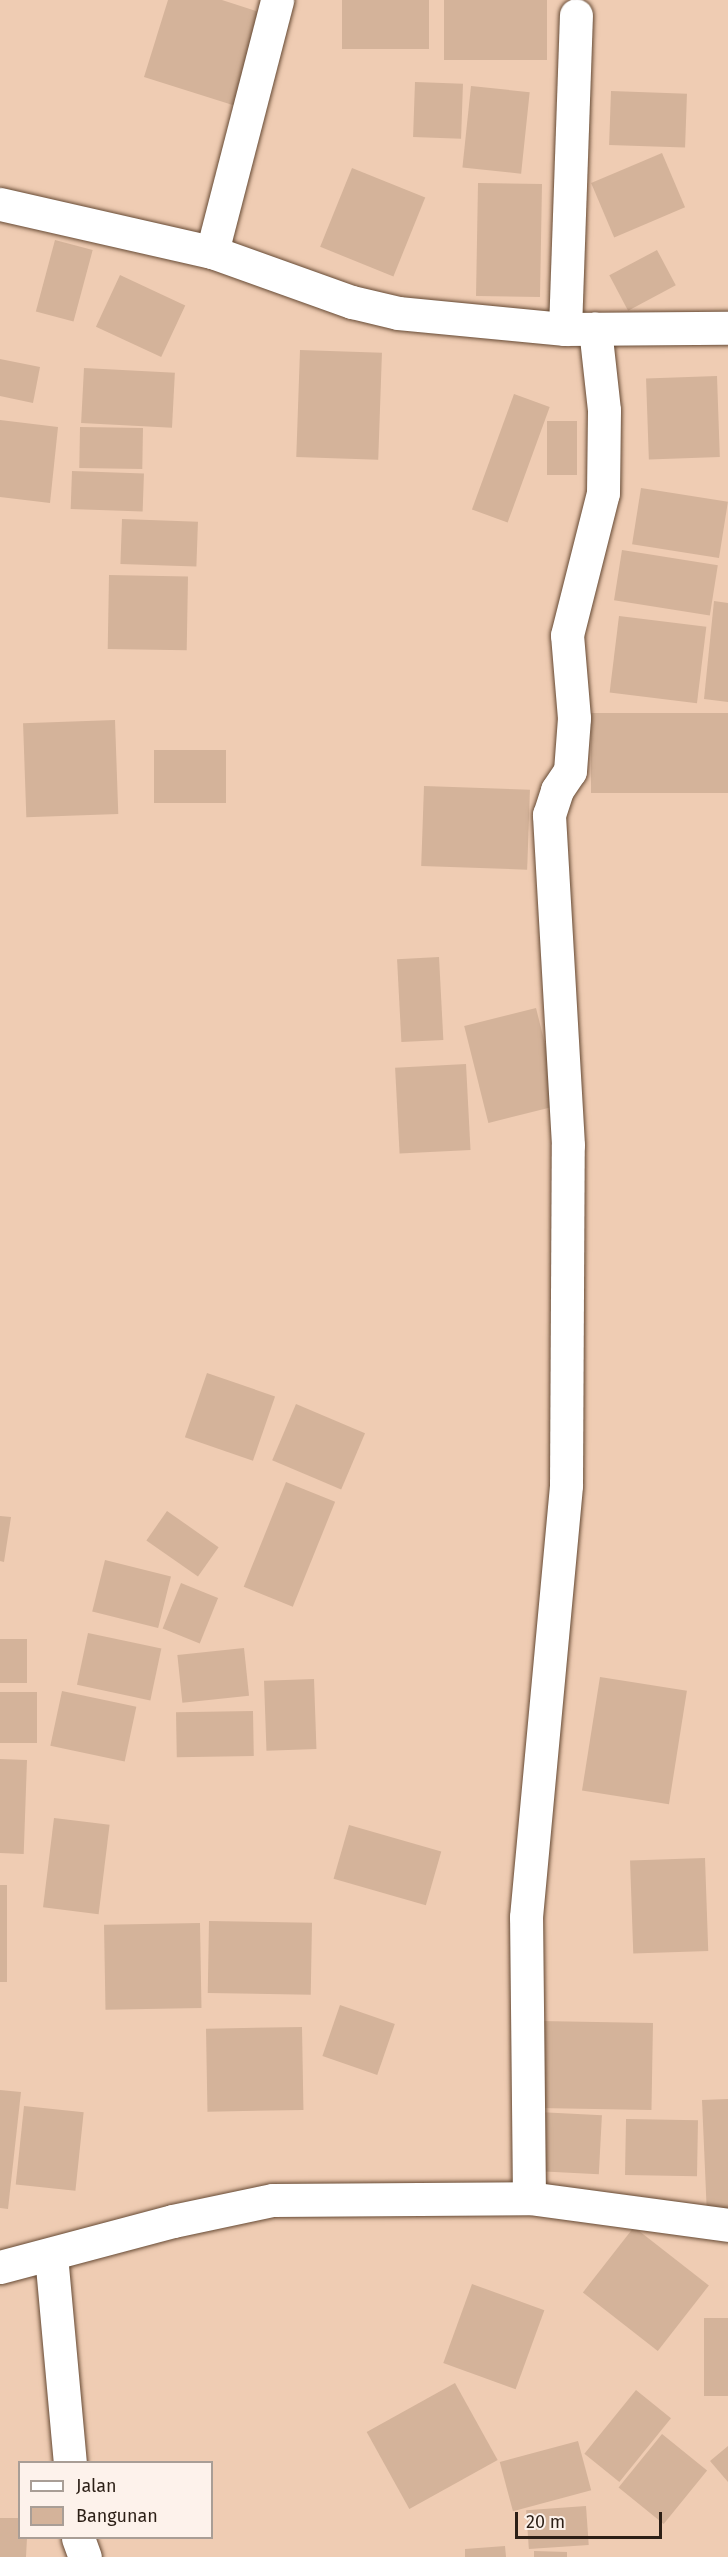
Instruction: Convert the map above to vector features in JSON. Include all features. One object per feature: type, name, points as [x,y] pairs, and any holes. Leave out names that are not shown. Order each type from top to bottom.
[{"type":"street","points":[[212,252],[277,0]]},
{"type":"street","points":[[529,2198],[526,1917],[566,1485],[568,1145],[549,814],[557,790],[570,771],[574,718],[567,635],[603,494],[604,410],[580,328],[576,15]]},
{"type":"street","points":[[0,204],[212,252],[352,302],[398,313],[580,328],[728,327]]},
{"type":"street","points":[[0,2267],[173,2220],[273,2200],[529,2198],[728,2225]]},
{"type":"street","points":[[51,2255],[70,2461]]},
{"type":"street","points":[[78,2539],[85,2557]]},
{"type":"building","points":[[168,0],[222,0],[268,15],[239,107],[144,77]]},
{"type":"building","points":[[342,0],[429,0],[429,49],[342,49]]},
{"type":"building","points":[[444,0],[547,0],[547,60],[444,60]]},
{"type":"building","points":[[415,82],[463,84],[461,139],[413,137]]},
{"type":"building","points":[[471,86],[530,92],[521,174],[462,168]]},
{"type":"building","points":[[611,91],[687,94],[685,148],[609,145]]},
{"type":"building","points":[[662,153],[685,207],[614,237],[591,183]]},
{"type":"building","points":[[352,168],[425,198],[393,276],[320,247]]},
{"type":"building","points":[[478,183],[542,184],[540,297],[476,296]]},
{"type":"building","points":[[55,240],[93,250],[74,322],[36,311]]},
{"type":"building","points":[[657,250],[676,285],[628,311],[609,275]]},
{"type":"building","points":[[120,275],[185,305],[161,357],[96,327]]},
{"type":"building","points":[[300,350],[382,353],[378,460],[296,457]]},
{"type":"building","points":[[0,359],[40,367],[33,403],[0,396]]},
{"type":"building","points":[[84,368],[175,373],[172,428],[81,423]]},
{"type":"building","points":[[717,376],[720,457],[649,459],[646,378]]},
{"type":"building","points":[[514,394],[550,407],[508,523],[472,510]]},
{"type":"building","points":[[0,420],[58,427],[50,503],[0,497]]},
{"type":"building","points":[[547,421],[577,421],[577,475],[547,475]]},
{"type":"building","points":[[80,427],[143,428],[142,469],[79,468]]},
{"type":"building","points":[[72,471],[144,474],[143,511],[71,509]]},
{"type":"building","points":[[641,488],[728,502],[719,558],[632,544]]},
{"type":"building","points":[[122,519],[198,522],[196,567],[120,564]]},
{"type":"building","points":[[622,550],[718,565],[710,616],[614,600]]},
{"type":"building","points":[[109,575],[188,576],[187,650],[108,649]]},
{"type":"building","points":[[714,601],[728,603],[728,702],[704,699]]},
{"type":"building","points":[[619,616],[706,627],[697,703],[610,692]]},
{"type":"building","points":[[591,713],[728,713],[728,793],[591,793]]},
{"type":"building","points":[[115,720],[118,814],[26,817],[23,723]]},
{"type":"building","points":[[154,750],[226,750],[226,803],[154,803]]},
{"type":"building","points":[[424,786],[530,790],[527,870],[421,866]]},
{"type":"building","points":[[439,957],[443,1040],[401,1042],[397,959]]},
{"type":"building","points":[[536,1008],[560,1105],[488,1123],[464,1026]]},
{"type":"building","points":[[466,1064],[471,1150],[400,1154],[395,1068]]},
{"type":"building","points":[[207,1373],[275,1396],[253,1461],[185,1437]]},
{"type":"building","points":[[296,1404],[365,1433],[341,1489],[272,1460]]},
{"type":"building","points":[[286,1482],[335,1502],[293,1607],[244,1587]]},
{"type":"building","points":[[167,1511],[219,1547],[198,1577],[146,1540]]},
{"type":"building","points":[[0,1516],[11,1517],[4,1562],[0,1561]]},
{"type":"building","points":[[105,1560],[171,1576],[158,1628],[92,1611]]},
{"type":"building","points":[[181,1583],[218,1598],[200,1643],[163,1628]]},
{"type":"building","points":[[88,1633],[161,1649],[150,1700],[77,1685]]},
{"type":"building","points":[[0,1639],[27,1639],[27,1683],[0,1683]]},
{"type":"building","points":[[244,1648],[249,1696],[182,1703],[177,1655]]},
{"type":"building","points":[[600,1677],[687,1691],[669,1804],[582,1791]]},
{"type":"building","points":[[314,1679],[316,1749],[266,1751],[264,1681]]},
{"type":"building","points":[[62,1691],[136,1707],[125,1762],[50,1746]]},
{"type":"building","points":[[0,1692],[37,1692],[37,1743],[0,1743]]},
{"type":"building","points":[[253,1711],[254,1756],[177,1757],[176,1712]]},
{"type":"building","points":[[0,1759],[27,1760],[24,1854],[0,1853]]},
{"type":"building","points":[[54,1818],[110,1825],[99,1914],[43,1907]]},
{"type":"building","points":[[349,1825],[441,1851],[426,1905],[334,1879]]},
{"type":"building","points":[[705,1858],[708,1951],[633,1954],[630,1861]]},
{"type":"building","points":[[0,1885],[7,1885],[7,1982],[0,1982]]},
{"type":"building","points":[[209,1921],[312,1923],[311,1995],[208,1993]]},
{"type":"building","points":[[200,1923],[201,2008],[105,2010],[104,1925]]},
{"type":"building","points":[[340,2005],[395,2024],[377,2075],[322,2056]]},
{"type":"building","points":[[540,2021],[653,2023],[651,2110],[538,2108]]},
{"type":"building","points":[[302,2027],[303,2110],[207,2112],[206,2029]]},
{"type":"building","points":[[0,2090],[21,2092],[8,2209],[0,2208]]},
{"type":"building","points":[[728,2099],[728,2216],[707,2216],[702,2100]]},
{"type":"building","points":[[24,2106],[84,2112],[75,2191],[16,2185]]},
{"type":"building","points":[[538,2112],[602,2115],[599,2174],[535,2171]]},
{"type":"building","points":[[626,2119],[698,2120],[697,2176],[625,2175]]},
{"type":"building","points":[[634,2227],[709,2285],[658,2351],[583,2292]]},
{"type":"building","points":[[472,2284],[544,2310],[516,2389],[443,2363]]},
{"type":"building","points":[[704,2318],[728,2318],[728,2396],[704,2396]]},
{"type":"building","points":[[455,2383],[498,2460],[409,2509],[367,2432]]},
{"type":"building","points":[[636,2390],[671,2418],[619,2482],[584,2454]]},
{"type":"building","points":[[662,2434],[707,2471],[664,2524],[619,2488]]},
{"type":"building","points":[[578,2441],[591,2490],[513,2511],[500,2462]]},
{"type":"building","points":[[728,2446],[728,2482],[710,2461]]},
{"type":"building","points":[[586,2506],[589,2545],[529,2549],[526,2510]]},
{"type":"building","points":[[0,2518],[18,2518],[18,2539],[27,2539],[26,2557],[0,2557]]},
{"type":"building","points":[[505,2546],[506,2557],[465,2557],[465,2549]]},
{"type":"building","points":[[534,2551],[567,2552],[567,2557],[534,2557]]}]
